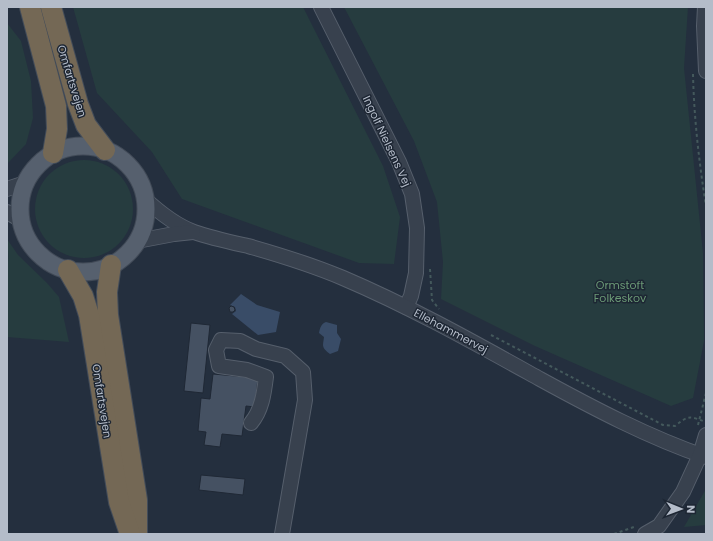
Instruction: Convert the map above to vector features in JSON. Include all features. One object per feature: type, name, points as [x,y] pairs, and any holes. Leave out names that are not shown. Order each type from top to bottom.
[{"type":"highway","name":"Omfartsvejen","points":[[30,7],[56,106],[57,129],[53,153]]},
{"type":"highway","name":"Omfartsvejen","points":[[51,7],[78,104],[86,125],[105,150]]},
{"type":"highway","name":"Omfartsvejen","points":[[111,265],[107,292],[108,315],[137,500],[137,534]]},
{"type":"highway","name":"Omfartsvejen","points":[[68,270],[83,296],[89,315],[119,502],[130,534]]},
{"type":"main road","points":[[74,146],[89,146],[105,150],[121,159],[134,172],[141,185],[145,199],[145,216],[140,233],[130,250],[111,265],[90,271],[68,270],[49,262],[41,256],[28,240],[14,216],[25,183],[34,169],[43,160],[53,153],[74,146]]},
{"type":"street","name":"Ingolf Nielsens Vej","points":[[321,7],[399,162],[412,194],[417,228],[416,273],[406,307]]},
{"type":"street","points":[[699,73],[705,7]]},
{"type":"street","points":[[7,189],[25,183]]},
{"type":"street","name":"Ellehammervej","points":[[145,199],[160,212],[193,232],[263,251],[300,263],[342,278],[406,307],[583,402],[703,456]]},
{"type":"street","name":"Ellehammervej","points":[[136,241],[193,232]]},
{"type":"street","points":[[251,423],[257,416],[264,393],[266,377],[247,370],[219,366],[216,350],[221,340],[240,341],[256,349],[285,356],[303,372],[305,400],[282,534]]},
{"type":"street","points":[[640,530],[659,526],[683,492],[703,456],[706,435]]},
{"type":"path","points":[[699,73],[696,134],[706,206]]},
{"type":"path","points":[[430,267],[432,300],[438,308],[445,312]]},
{"type":"path","points":[[487,334],[663,425],[675,426],[686,417],[692,417],[706,422]]},
{"type":"path","points":[[683,448],[700,420],[706,393]]},
{"type":"path","points":[[614,534],[640,530]]},
{"type":"green space","points":[[73,7],[303,7],[383,166],[400,217],[394,264],[359,263],[182,199],[152,152],[97,93]]},
{"type":"green space","name":"Ormstoft Folkeskov","points":[[344,7],[688,7],[684,68],[703,253],[704,341],[693,398],[671,406],[535,346],[441,299],[443,262],[437,202],[414,141]]},
{"type":"green space","points":[[7,23],[21,41],[31,81],[33,118],[26,144],[7,164]]},
{"type":"green space","points":[[84,160],[103,164],[118,175],[129,190],[133,209],[129,228],[118,243],[103,254],[84,258],[65,254],[50,243],[39,228],[35,209],[39,190],[50,175],[65,164]]},
{"type":"green space","points":[[7,239],[18,255],[59,297],[69,342],[7,337]]},
{"type":"green space","points":[[706,489],[706,525],[684,527]]},
{"type":"water","points":[[241,294],[257,305],[280,312],[276,332],[258,335],[232,314],[236,311],[235,307],[230,305]]},
{"type":"water","points":[[326,322],[337,325],[337,333],[341,339],[338,351],[330,354],[324,348],[324,337],[319,333],[321,326]]},
{"type":"building","points":[[231,306],[234,307],[235,310],[233,312],[230,312],[229,308]]},
{"type":"building","points":[[191,323],[210,325],[203,393],[184,391]]},
{"type":"building","points":[[213,374],[258,378],[255,407],[246,406],[242,436],[222,434],[220,447],[204,445],[206,432],[198,431],[201,398],[210,399]]},
{"type":"building","points":[[201,475],[245,479],[243,495],[199,490]]}]
